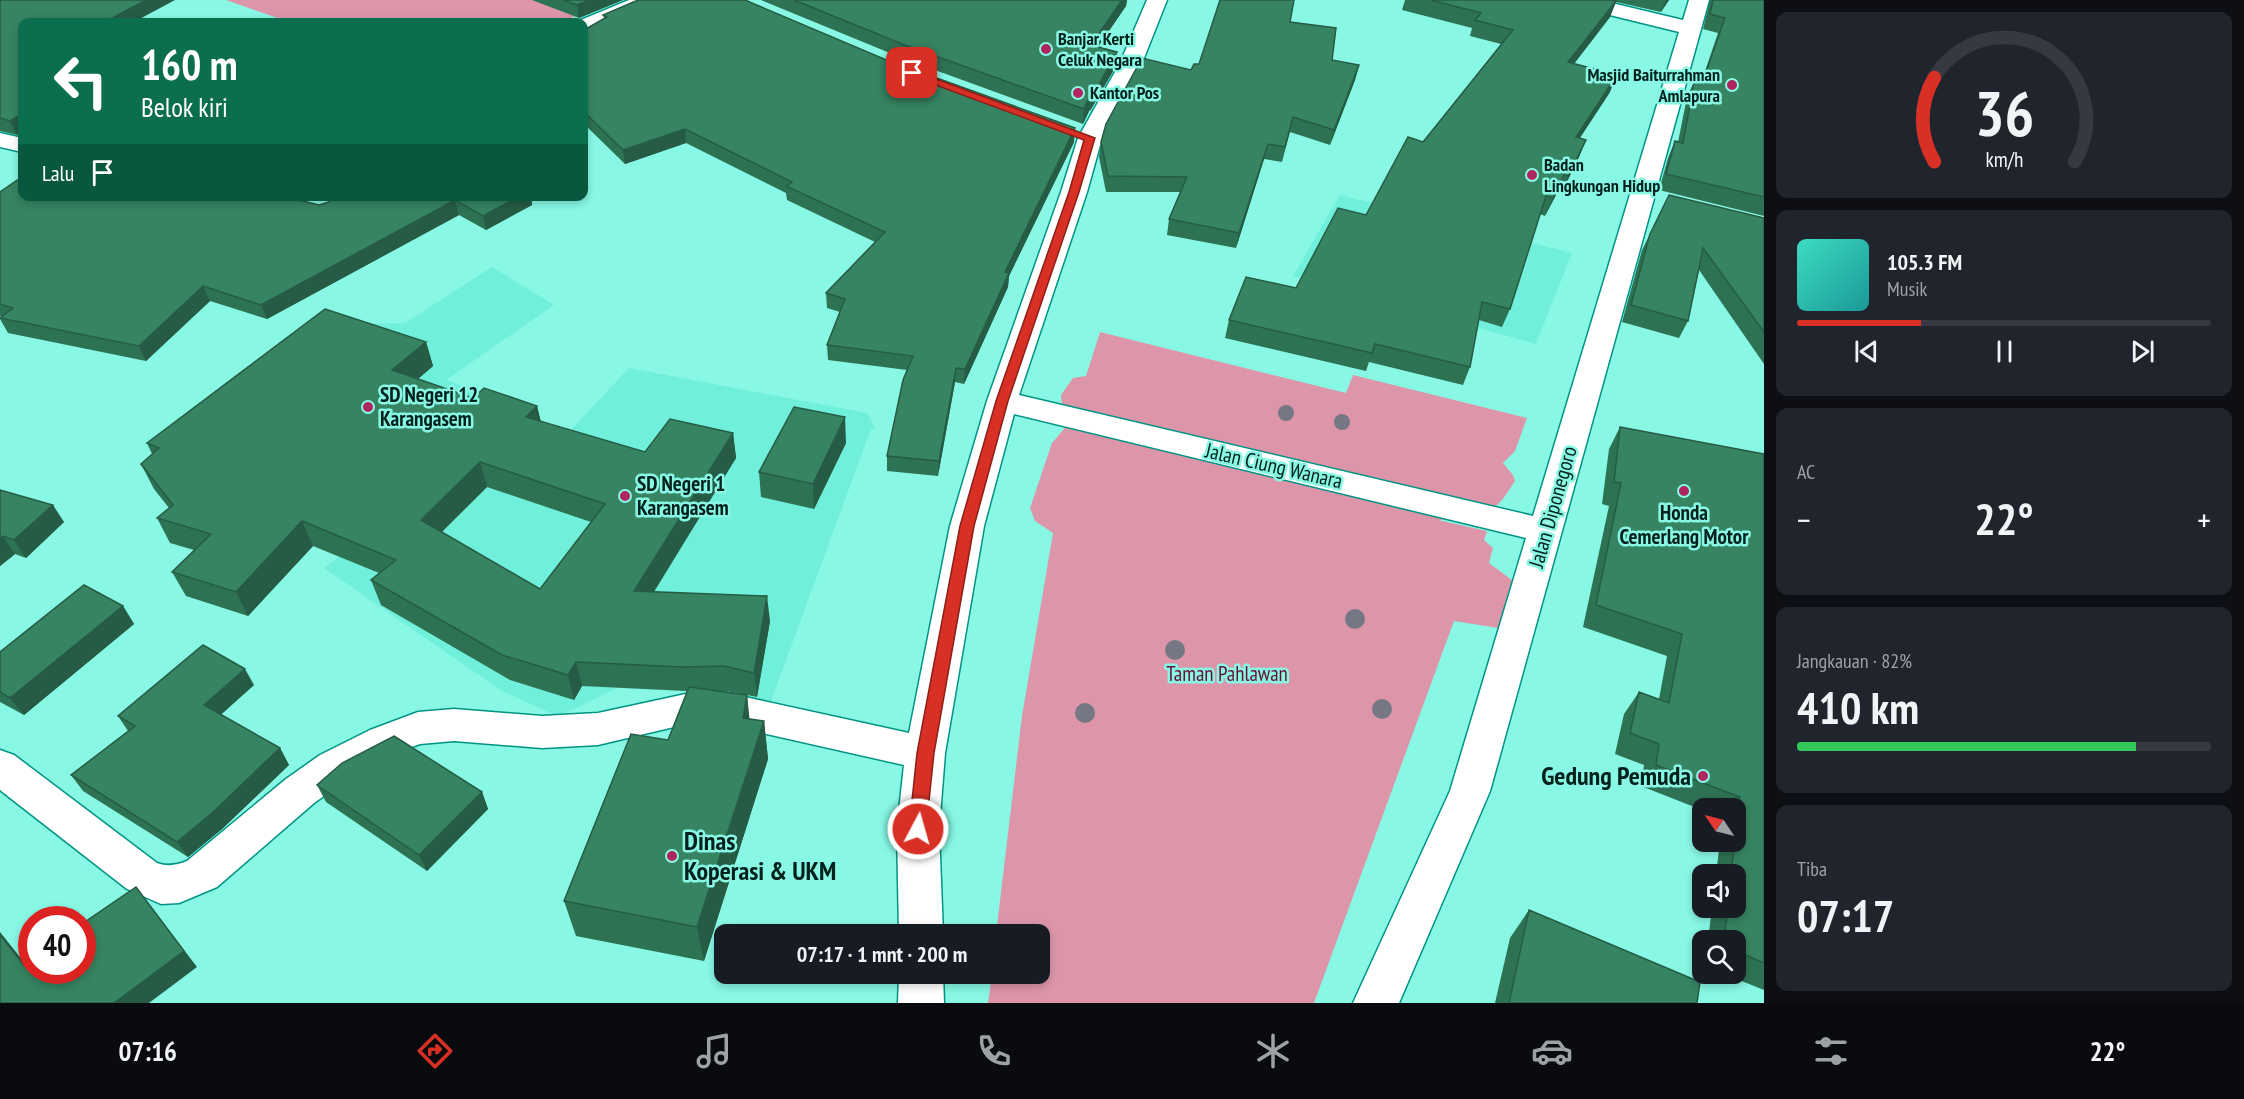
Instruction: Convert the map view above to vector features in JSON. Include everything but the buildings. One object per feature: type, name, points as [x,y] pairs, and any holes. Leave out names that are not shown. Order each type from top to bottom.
[{"type":"street","points":[[588,25],[647,0]]},
{"type":"street","points":[[921,924],[918,829],[926,753],[967,526],[1002,401],[1074,192],[1079,134],[1131,63],[1157,0]]},
{"type":"street","points":[[1572,0],[1695,14]]},
{"type":"street","name":"Jalan Diponegoro","points":[[1376,1003],[1470,791],[1546,531],[1654,200],[1695,14]]},
{"type":"street","points":[[0,140],[18,144]]},
{"type":"street","name":"Jalan Ciung Wanara","points":[[1002,401],[1546,531]]},
{"type":"street","points":[[0,767],[142,876],[161,885],[179,884],[202,874],[300,791],[334,767],[384,741],[418,729],[454,725],[542,732],[598,729],[695,707],[727,709],[926,753]]},
{"type":"street","points":[[921,984],[921,1003]]},
{"type":"shaded area","points":[[1340,195],[1572,253],[1536,344],[1293,276]]},
{"type":"shaded area","name":"SD Negeri 1 Karangasem","points":[[492,267],[554,305],[446,380],[505,400],[491,412],[566,435],[629,368],[867,413],[876,429],[871,429],[767,712],[757,695],[617,688],[559,717],[502,691],[324,568],[339,557],[324,547],[343,324],[405,323]]},
{"type":"green space","points":[[226,0],[608,0],[611,2],[571,18],[278,18]]},
{"type":"green space","name":"Taman Pahlawan","points":[[1100,332],[1346,393],[1353,375],[1527,418],[1515,451],[1503,463],[1515,481],[1503,499],[1486,516],[1438,520],[1487,531],[1484,540],[1493,548],[1489,563],[1520,586],[1514,619],[1498,628],[1454,621],[1314,1003],[988,1003],[991,984],[1050,984],[1050,924],[997,924],[1022,716],[1053,533],[1035,521],[1030,508],[1052,443],[1064,429],[1061,395],[1073,378],[1086,376]]},
{"type":"place","name":"Banjar Kerti Celuk Negara","points":[[1046,49]]},
{"type":"place","name":"Masjid Baiturrahman Amlapura","points":[[1732,85]]},
{"type":"place","name":"Kantor Pos","points":[[1078,93]]},
{"type":"place","name":"Badan Lingkungan Hidup","points":[[1532,175]]},
{"type":"place","name":"SD Negeri 12 Karangasem","points":[[368,407]]},
{"type":"place","name":"Honda Cemerlang Motor","points":[[1684,491]]},
{"type":"place","name":"SD Negeri 1 Karangasem","points":[[625,496]]},
{"type":"place","name":"Gedung Pemuda","points":[[1703,776]]},
{"type":"place","name":"Dinas Koperasi & UKM","points":[[672,856]]},
{"type":"route","points":[[912,73],[1090,138],[1074,192],[1002,401],[967,526],[926,753],[918,829]]}]
